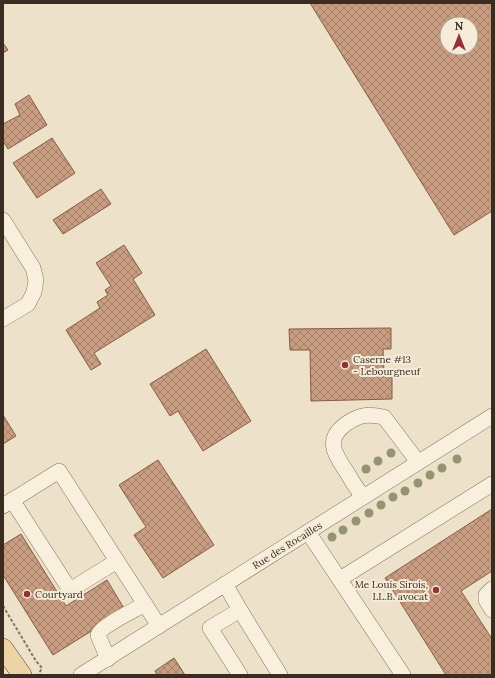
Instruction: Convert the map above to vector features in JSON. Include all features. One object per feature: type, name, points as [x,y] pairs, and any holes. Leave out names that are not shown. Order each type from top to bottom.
[{"type":"main road","points":[[3,648],[22,675]]},
{"type":"street","points":[[3,220],[33,268],[36,280],[34,292],[28,304],[3,319]]},
{"type":"street","points":[[363,497],[336,455],[333,442],[337,431],[357,417],[370,414],[384,417],[418,462]]},
{"type":"street","name":"Rue des Rocailles","points":[[81,675],[492,416]]},
{"type":"street","points":[[117,561],[70,590],[8,503],[59,472],[117,561],[145,604],[159,626]]},
{"type":"street","points":[[340,579],[492,484]]},
{"type":"street","points":[[308,532],[403,675]]},
{"type":"street","points":[[225,584],[280,675]]},
{"type":"street","points":[[492,589],[486,595],[486,600],[492,610]]},
{"type":"street","points":[[108,659],[98,635],[99,632],[113,622],[145,604]]},
{"type":"street","points":[[240,610],[210,628],[240,675]]},
{"type":"path","points":[[3,606],[36,661],[42,668],[38,675]]},
{"type":"building","points":[[310,3],[492,3],[492,211],[454,235]]},
{"type":"building","points":[[3,43],[8,50],[3,53]]},
{"type":"building","points":[[29,95],[47,125],[8,149],[3,141],[3,124],[20,115],[15,104]]},
{"type":"building","points":[[52,138],[75,173],[37,198],[13,163]]},
{"type":"building","points":[[101,189],[111,204],[63,234],[53,220]]},
{"type":"building","points":[[124,245],[142,273],[133,279],[155,315],[94,353],[101,364],[91,370],[66,330],[100,308],[97,302],[108,295],[105,290],[111,286],[96,263]]},
{"type":"building","points":[[391,328],[391,349],[383,349],[384,373],[392,373],[392,399],[311,401],[310,350],[290,350],[289,329]]},
{"type":"building","points":[[206,349],[251,421],[203,451],[178,411],[170,416],[150,384]]},
{"type":"building","points":[[3,415],[16,436],[3,444]]},
{"type":"building","points":[[158,460],[214,545],[163,578],[134,535],[146,527],[119,485]]},
{"type":"building","points":[[492,509],[492,571],[461,591],[492,639],[492,675],[446,675],[385,578]]},
{"type":"building","points":[[21,534],[66,606],[107,580],[125,610],[53,655],[3,575],[3,545]]},
{"type":"building","points":[[174,658],[185,675],[157,675],[155,671]]},
{"type":"place","name":"Caserne #13 - Lebourgneuf","points":[[345,365]]},
{"type":"place","name":"Me Louis Sirois, LL.B. avocat","points":[[436,590]]},
{"type":"place","name":"Courtyard","points":[[27,594]]}]
